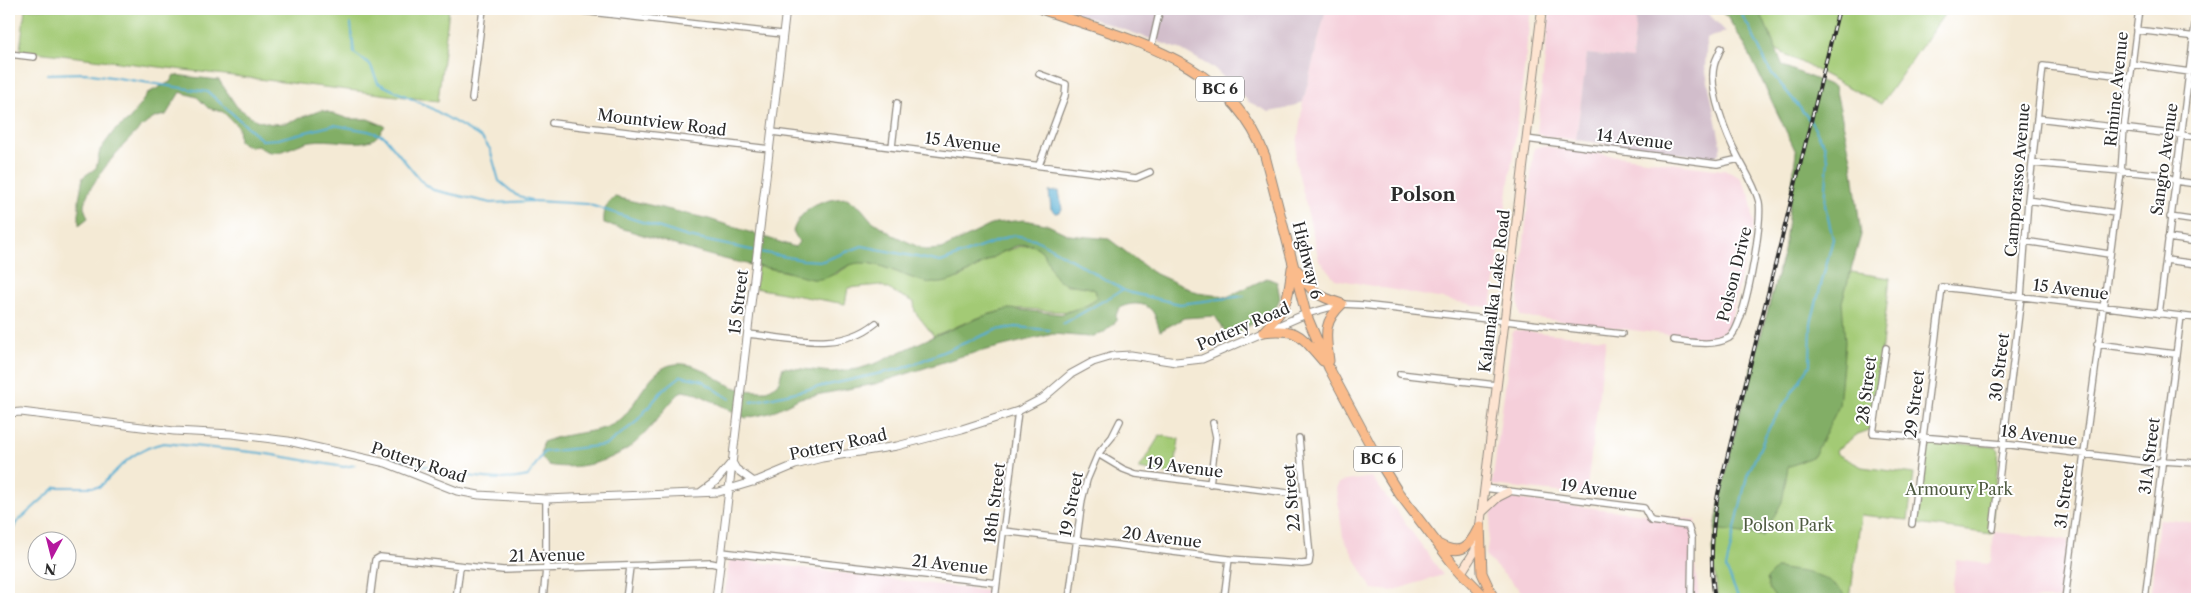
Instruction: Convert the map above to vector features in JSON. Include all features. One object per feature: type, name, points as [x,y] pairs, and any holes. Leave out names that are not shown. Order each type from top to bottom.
[{"type":"main road","name":"Highway 6","points":[[1041,9],[1151,48],[1189,65],[1205,76],[1242,113],[1256,132],[1272,178],[1306,314],[1329,368],[1380,464],[1398,492],[1436,543],[1461,573],[1487,599]]},
{"type":"main road","name":"Kalamalka Lake Road","points":[[1461,573],[1476,551],[1480,526],[1542,9]]},
{"type":"main road","points":[[1293,263],[1309,289],[1321,297],[1342,304],[1332,314],[1327,326],[1329,368]]},
{"type":"main road","points":[[1263,332],[1279,316],[1287,303],[1293,263]]},
{"type":"main road","points":[[1263,332],[1281,330],[1295,332],[1302,337],[1329,368]]},
{"type":"main road","points":[[1481,513],[1495,499],[1508,492]]},
{"type":"main road","points":[[1436,543],[1448,549],[1463,549],[1469,545],[1480,526]]},
{"type":"main road","points":[[1480,526],[1482,573],[1494,599]]},
{"type":"street","points":[[472,99],[483,9]]},
{"type":"street","points":[[565,9],[782,34]]},
{"type":"street","name":"15 Street","points":[[716,599],[786,9]]},
{"type":"street","points":[[1151,48],[1160,9]]},
{"type":"street","name":"Rimine Avenue","points":[[2115,212],[2139,9]]},
{"type":"street","name":"Sangro Avenue","points":[[2159,314],[2197,9]]},
{"type":"street","points":[[2136,30],[2195,37]]},
{"type":"street","name":"Polson Drive","points":[[1672,340],[1716,342],[1730,337],[1738,324],[1757,251],[1760,220],[1759,203],[1753,186],[1725,130],[1714,85],[1713,68],[1721,48]]},
{"type":"street","points":[[9,54],[34,57]]},
{"type":"street","points":[[2132,64],[2190,72]]},
{"type":"street","name":"Camporasso Avenue","points":[[2021,297],[2024,241],[2043,66],[2130,77]]},
{"type":"street","points":[[1039,74],[1066,84],[1065,96],[1039,165]]},
{"type":"street","points":[[2188,84],[2197,86]]},
{"type":"street","points":[[892,147],[897,104]]},
{"type":"street","points":[[2037,118],[2197,137]]},
{"type":"street","name":"Mountview Road","points":[[552,123],[770,149]]},
{"type":"street","name":"15 Avenue","points":[[772,132],[1136,178],[1150,172]]},
{"type":"street","name":"14 Avenue","points":[[1526,139],[1717,164],[1739,159]]},
{"type":"street","points":[[2032,163],[2165,175],[2175,181],[2197,184]]},
{"type":"street","points":[[2024,241],[2109,254],[2115,212],[2028,200]]},
{"type":"street","points":[[2170,217],[2197,221]]},
{"type":"street","points":[[2168,238],[2197,242]]},
{"type":"street","name":"31 Street","points":[[2064,599],[2109,254]]},
{"type":"street","points":[[2166,260],[2197,264]]},
{"type":"street","name":"15 Avenue","points":[[1942,287],[2197,318]]},
{"type":"street","name":"29 Street","points":[[1912,524],[1925,437],[1942,287]]},
{"type":"street","name":"30 Street","points":[[1993,529],[2021,297]]},
{"type":"street","name":"Pottery Road","points":[[9,413],[21,412],[174,431],[232,434],[288,441],[386,463],[457,491],[479,495],[546,499],[698,493],[728,490],[754,482],[795,465],[822,458],[897,446],[962,429],[1018,411],[1044,398],[1072,374],[1093,362],[1113,356],[1132,355],[1176,362],[1202,360],[1306,314],[1342,304],[1382,306],[1622,334]]},
{"type":"street","name":"31A Street","points":[[2145,599],[2181,316]]},
{"type":"street","points":[[748,334],[829,342],[856,336],[876,323]]},
{"type":"street","points":[[2097,344],[2175,354]]},
{"type":"street","name":"28 Street","points":[[1877,434],[1873,433],[1886,348]]},
{"type":"street","points":[[1400,374],[1496,385]]},
{"type":"street","name":"18th Street","points":[[995,599],[1018,411]]},
{"type":"street","name":"19 Street","points":[[1070,599],[1084,491],[1098,454],[1112,437],[1120,421]]},
{"type":"street","points":[[1210,484],[1216,437],[1213,423]]},
{"type":"street","name":"18 Avenue","points":[[1877,434],[2003,444],[2156,463],[2162,461],[2197,463]]},
{"type":"street","name":"22 Street","points":[[1299,438],[1310,556]]},
{"type":"street","name":"19 Avenue","points":[[1098,454],[1123,469],[1136,474],[1304,495]]},
{"type":"street","points":[[698,493],[716,481],[732,462],[736,469],[754,482]]},
{"type":"street","name":"19 Avenue","points":[[1484,488],[1644,508],[1651,521],[1688,526],[1692,538],[1691,593],[1693,599]]},
{"type":"street","points":[[543,599],[546,569],[546,499]]},
{"type":"street","name":"20 Avenue","points":[[1004,531],[1229,559],[1302,564],[1309,563],[1310,556]]},
{"type":"street","name":"21 Avenue","points":[[722,552],[998,583]]},
{"type":"street","name":"21 Avenue","points":[[370,599],[375,560],[380,557],[502,570],[720,565]]},
{"type":"street","points":[[1224,599],[1229,559]]},
{"type":"street","points":[[456,599],[460,567]]},
{"type":"street","points":[[626,599],[630,567]]},
{"type":"shaded area","points":[[1065,9],[1326,9],[1303,102],[1285,109],[1269,112],[1249,102],[1215,69],[1182,50]]},
{"type":"shaded area","points":[[1326,9],[1531,9],[1519,113],[1491,308],[1335,279],[1319,260],[1295,159],[1303,102]]},
{"type":"shaded area","points":[[1550,9],[1637,9],[1632,59],[1587,54],[1576,140],[1542,136],[1537,133]]},
{"type":"shaded area","points":[[1637,9],[1704,9],[1726,32],[1707,38],[1705,67],[1721,146],[1719,153],[1713,158],[1576,140],[1587,54],[1632,59]]},
{"type":"shaded area","points":[[1542,146],[1729,171],[1740,177],[1750,196],[1754,223],[1731,319],[1726,329],[1718,337],[1704,339],[1520,316],[1518,300],[1533,156],[1535,148]]},
{"type":"shaded area","points":[[1514,330],[1606,339],[1586,495],[1492,485]]},
{"type":"shaded area","points":[[1372,477],[1443,575],[1391,591],[1372,589],[1343,537],[1336,488],[1340,482]]},
{"type":"shaded area","points":[[1507,498],[1696,520],[1695,566],[1699,599],[1529,599],[1486,557],[1492,512],[1498,504]]},
{"type":"shaded area","points":[[2159,519],[2197,523],[2197,599],[2150,599]]},
{"type":"shaded area","points":[[1994,532],[2068,540],[2060,599],[1951,599],[1956,560],[1988,564],[1991,561]]},
{"type":"shaded area","points":[[733,559],[987,591],[986,599],[724,599],[729,562]]},
{"type":"green space","points":[[25,9],[449,9],[438,101],[20,50]]},
{"type":"green space","points":[[1717,9],[1948,9],[1881,104],[1754,38]]},
{"type":"green space","points":[[1722,9],[1759,9],[1783,66],[1835,87],[1852,163],[1861,235],[1842,302],[1845,342],[1839,406],[1814,456],[1788,467],[1782,502],[1763,536],[1715,529],[1740,412],[1784,251],[1796,152],[1745,45]]},
{"type":"green space","points":[[174,75],[219,80],[237,107],[256,120],[272,124],[286,123],[322,110],[349,119],[368,119],[385,126],[376,138],[365,142],[311,141],[284,151],[271,152],[258,146],[250,147],[239,141],[238,127],[223,112],[208,108],[197,97],[180,92],[166,115],[154,118],[143,126],[122,147],[100,174],[86,198],[84,207],[88,218],[79,225],[79,199],[83,177],[96,168],[100,150],[114,131],[130,119],[148,93],[170,82]]},
{"type":"green space","points":[[615,197],[709,219],[795,247],[799,242],[793,231],[802,216],[814,206],[838,199],[847,198],[861,208],[871,220],[893,235],[925,250],[942,249],[995,223],[1024,220],[1046,224],[1069,235],[1109,239],[1152,272],[1198,293],[1227,297],[1267,278],[1277,282],[1280,298],[1275,310],[1229,338],[1215,316],[1184,318],[1160,331],[1152,311],[1144,305],[1134,304],[1119,308],[1116,322],[1103,333],[1089,337],[1053,334],[962,356],[875,384],[800,398],[770,413],[746,418],[698,394],[682,391],[641,437],[626,450],[605,460],[582,466],[559,467],[548,465],[541,456],[543,442],[562,436],[598,430],[617,422],[629,410],[652,377],[667,366],[676,364],[691,365],[734,387],[767,391],[779,382],[783,367],[831,372],[858,369],[877,363],[934,336],[984,316],[1009,309],[1061,314],[1090,304],[1097,297],[1095,290],[1059,281],[1053,274],[1041,250],[1032,245],[1011,248],[964,275],[942,283],[922,281],[872,264],[862,263],[849,266],[826,278],[809,278],[712,256],[604,223],[606,208]]},
{"type":"green space","points":[[1032,245],[1040,249],[1067,285],[1086,285],[1095,290],[1097,297],[1077,310],[1020,309],[989,314],[934,336],[915,312],[914,302],[880,285],[848,288],[845,304],[755,288],[758,266],[811,279],[836,274],[852,264],[861,262],[878,265],[910,277],[959,278],[1003,252]]},
{"type":"green space","name":"Polson Park","points":[[1781,261],[1890,278],[1872,429],[1858,434],[1836,450],[1837,454],[1862,467],[1914,474],[1908,520],[1861,515],[1850,599],[1719,599],[1717,594],[1713,549],[1719,503],[1740,412]]},
{"type":"green space","points":[[1160,435],[1179,439],[1174,475],[1139,469]]},
{"type":"green space","name":"Armoury Park","points":[[1932,441],[1996,447],[1999,450],[1991,534],[1917,524],[1927,445]]},
{"type":"green space","points":[[1777,568],[1809,573],[1825,578],[1833,583],[1849,599],[1776,599],[1769,589],[1766,579]]},
{"type":"water","points":[[1059,191],[1062,209],[1056,213],[1051,209],[1049,192]]},
{"type":"waterway","points":[[1738,9],[1749,27],[1770,71],[1809,119],[1825,146],[1828,159],[1825,205],[1833,239],[1811,323],[1810,365],[1770,426],[1747,476],[1726,568],[1739,599]]},
{"type":"waterway","points":[[351,24],[354,53],[370,64],[378,83],[429,107],[482,138],[490,149],[499,181],[516,195],[531,200]]},
{"type":"waterway","points":[[47,74],[85,73],[208,92],[262,140],[278,139],[334,125],[368,131],[384,136],[420,180],[433,190],[491,203],[534,201],[587,204],[688,237],[756,251]]},
{"type":"waterway","points":[[760,252],[803,260],[823,261],[862,246],[941,262],[1013,235],[1035,239],[1127,292],[1180,304],[1244,296]]},
{"type":"waterway","points":[[1063,324],[1122,290]]},
{"type":"waterway","points":[[751,402],[904,368],[996,330],[1016,327],[1049,330]]},
{"type":"waterway","points":[[392,457],[460,474],[494,479],[511,479],[528,476],[544,452],[606,445],[635,423],[663,390],[681,376],[701,380],[730,399]]},
{"type":"waterway","points":[[9,541],[16,523],[56,487],[100,487],[128,459],[144,449],[164,443],[261,453],[344,467],[355,465]]},
{"type":"railway","points":[[1715,599],[1712,573],[1712,546],[1718,494],[1839,9]]},
{"type":"district","name":"Polson","points":[[1423,194]]}]
